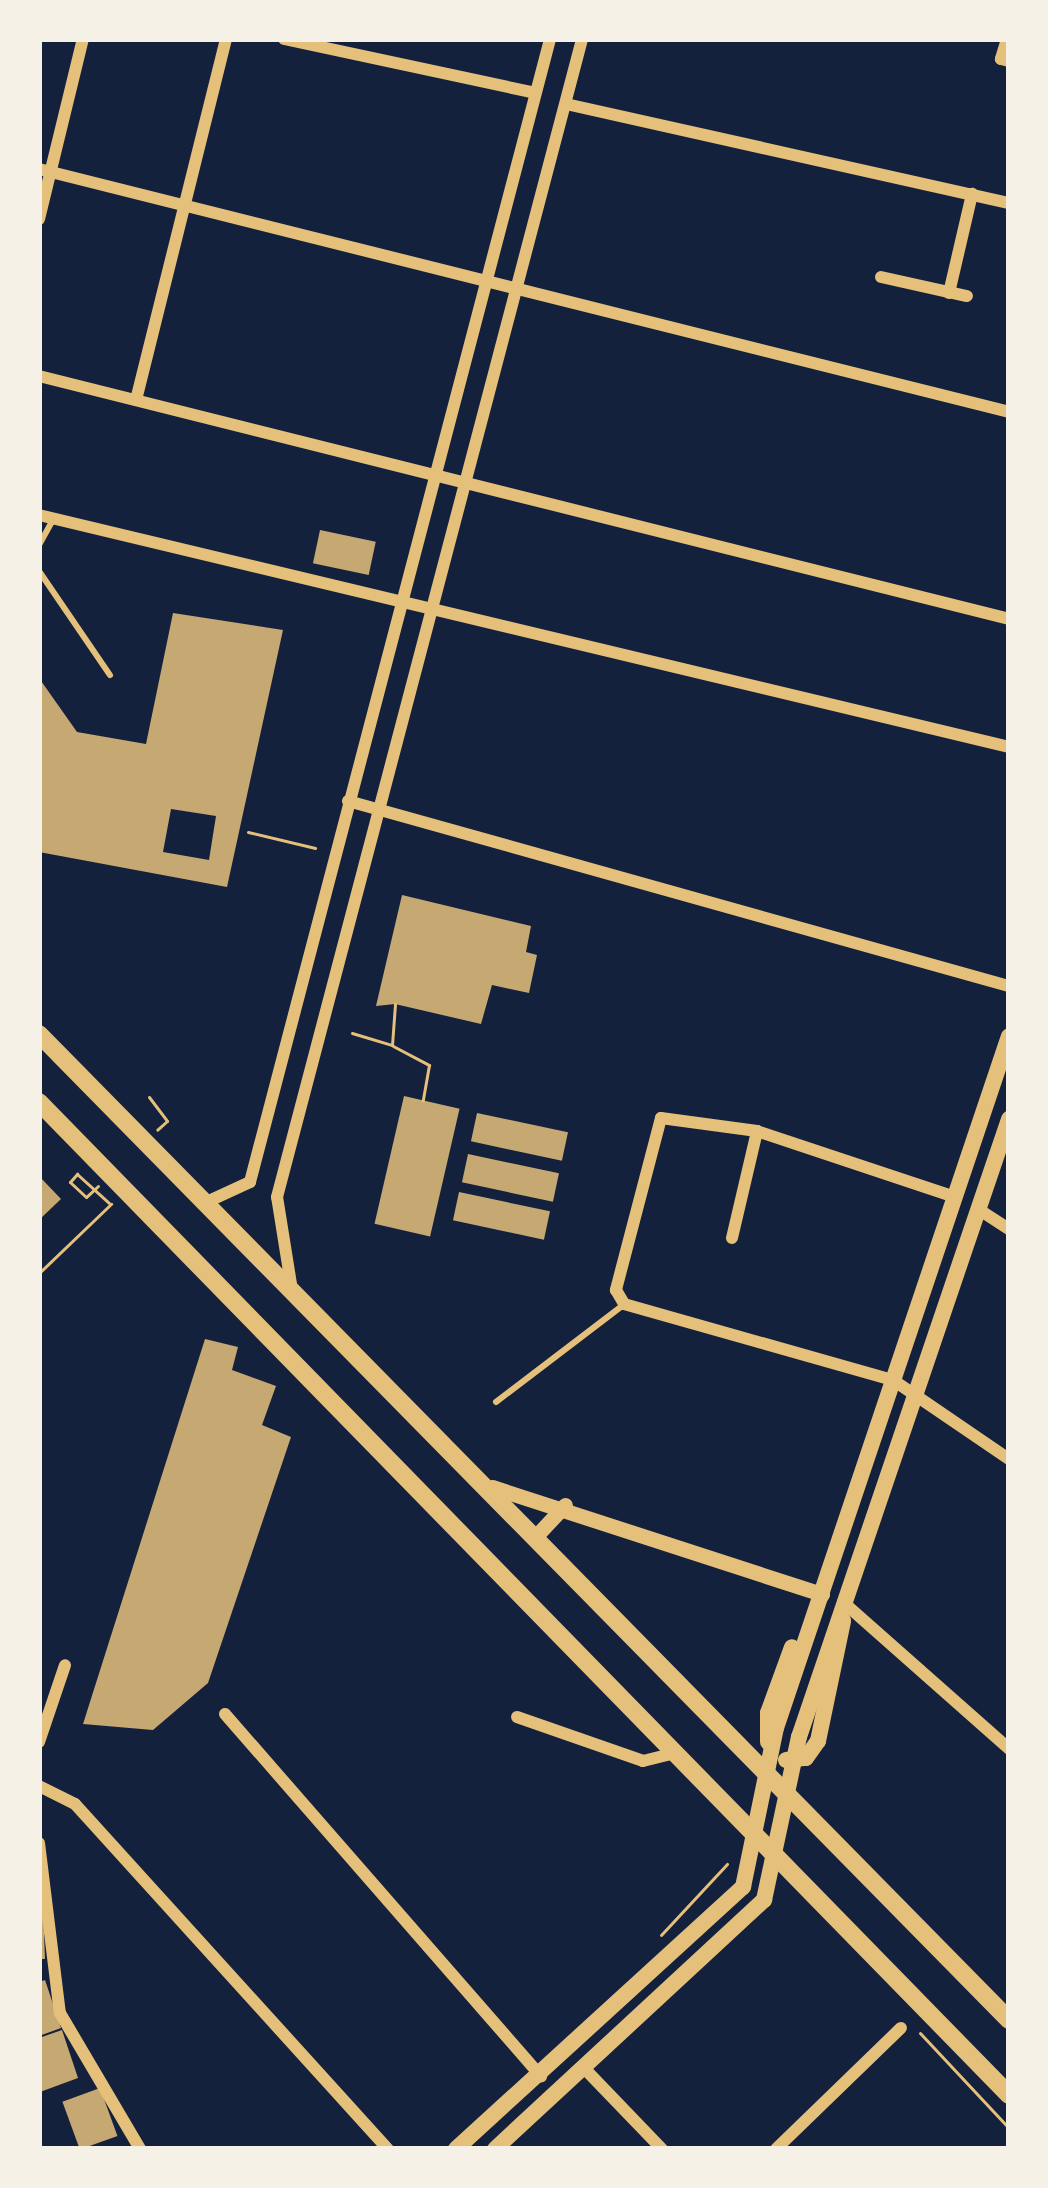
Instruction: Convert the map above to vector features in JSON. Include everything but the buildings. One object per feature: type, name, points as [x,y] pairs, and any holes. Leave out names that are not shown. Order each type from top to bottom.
[{"type":"highway","points":[[39,1034],[211,1200],[1009,2020]]},
{"type":"highway","points":[[39,1102],[1009,2095]]},
{"type":"main road","points":[[456,2149],[724,1912],[776,1728],[1009,1036]]},
{"type":"main road","points":[[495,2149],[747,1923],[768,1890],[799,1737],[1009,1119]]},
{"type":"main road","points":[[822,1594],[802,1620],[765,1729],[776,1753],[789,1762],[813,1753],[841,1660],[843,1602]]},
{"type":"street","points":[[39,219],[45,170],[83,39]]},
{"type":"street","points":[[136,400],[226,39]]},
{"type":"street","points":[[284,39],[536,93]]},
{"type":"street","points":[[211,1200],[250,1182],[430,476],[550,39]]},
{"type":"street","points":[[291,1284],[277,1197],[384,811],[582,39]]},
{"type":"street","points":[[1007,39],[1001,59],[1009,61]]},
{"type":"street","points":[[566,104],[1009,203]]},
{"type":"street","points":[[45,170],[1009,412]]},
{"type":"street","points":[[949,293],[972,194]]},
{"type":"street","points":[[881,278],[967,296]]},
{"type":"street","points":[[39,376],[1009,619]]},
{"type":"street","points":[[39,514],[434,605],[1009,747]]},
{"type":"street","points":[[349,802],[1009,986]]},
{"type":"street","points":[[955,1197],[757,1131],[661,1118],[616,1290],[625,1304],[893,1380],[917,1392],[1009,1460]]},
{"type":"street","points":[[732,1238],[757,1131]]},
{"type":"street","points":[[978,1209],[1009,1229]]},
{"type":"street","points":[[492,1487],[565,1505],[822,1594]]},
{"type":"street","points":[[538,1535],[565,1505]]},
{"type":"street","points":[[843,1602],[1009,1749]]},
{"type":"street","points":[[39,1742],[65,1665]]},
{"type":"street","points":[[225,1714],[541,2076]]},
{"type":"street","points":[[517,1717],[643,1761],[671,1754]]},
{"type":"street","points":[[39,1786],[75,1804],[388,2149]]},
{"type":"street","points":[[39,1843],[60,2013],[140,2149]]},
{"type":"street","points":[[776,2149],[901,2028]]},
{"type":"street","points":[[584,2067],[662,2149]]},
{"type":"lane","points":[[39,545],[54,519]]},
{"type":"lane","points":[[39,572],[110,675]]},
{"type":"lane","points":[[496,1402],[625,1304]]},
{"type":"path","points":[[248,832],[315,848]]},
{"type":"path","points":[[392,1046],[395,1004]]},
{"type":"path","points":[[352,1033],[429,1065],[423,1100]]},
{"type":"path","points":[[149,1097],[167,1121],[151,1136]]},
{"type":"path","points":[[102,1181],[86,1197],[70,1182],[77,1174],[111,1204]]},
{"type":"path","points":[[39,1274],[126,1190]]},
{"type":"path","points":[[661,1940],[663,1925],[740,1865]]},
{"type":"path","points":[[901,2028],[918,2031],[1009,2128]]}]
